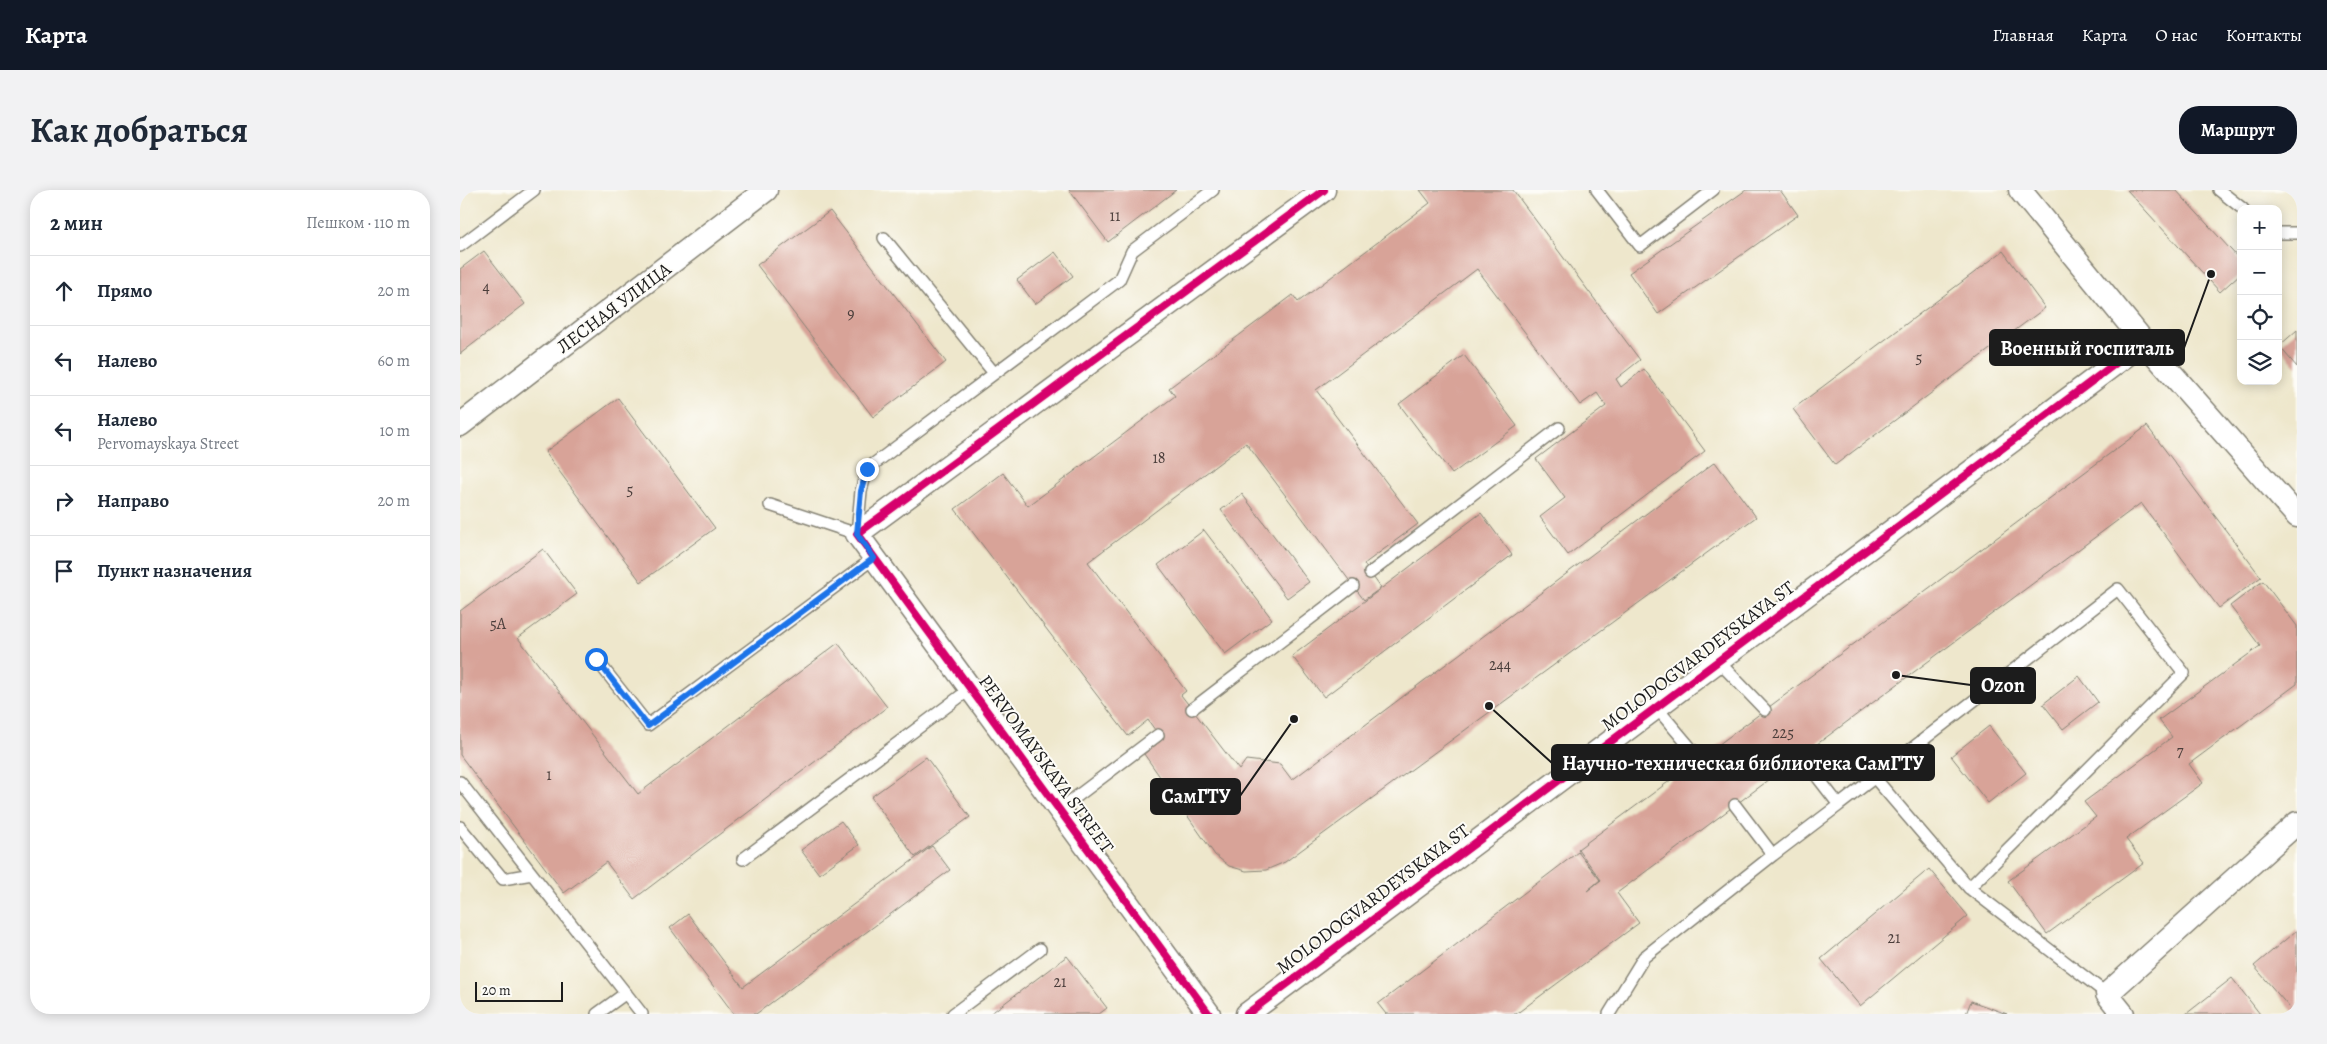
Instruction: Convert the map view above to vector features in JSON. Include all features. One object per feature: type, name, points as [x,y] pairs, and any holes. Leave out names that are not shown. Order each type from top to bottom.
[{"type":"street","name":"ЛЕСНАЯ УЛИЦА","points":[[460,425],[766,190]]},
{"type":"street","points":[[857,534],[1324,190]]},
{"type":"street","points":[[2020,190],[2144,342],[2297,516]]},
{"type":"street","name":"MOLODOGVARDEYSKAYA ST","points":[[1247,1014],[2144,342]]},
{"type":"street","name":"PERVOMAYSKAYA STREET","points":[[857,534],[1209,1014]]},
{"type":"street","points":[[2123,1014],[2107,994],[2297,823]]},
{"type":"lane","points":[[460,246],[534,190]]},
{"type":"lane","points":[[770,505],[857,534],[861,491],[867,469],[1119,280],[1132,251],[1213,190]]},
{"type":"lane","points":[[1597,190],[1640,246],[1713,190]]},
{"type":"lane","points":[[2219,190],[2238,205]]},
{"type":"lane","points":[[2282,233],[2297,233]]},
{"type":"lane","points":[[884,238],[994,373]]},
{"type":"lane","points":[[1370,573],[1559,428]]},
{"type":"lane","points":[[596,659],[648,726],[874,558]]},
{"type":"lane","points":[[1192,710],[1353,586]]},
{"type":"lane","points":[[1609,1014],[1644,958],[1773,855],[2118,589],[2184,673],[1969,888]]},
{"type":"lane","points":[[1718,661],[1753,695],[1765,710]]},
{"type":"lane","points":[[743,859],[970,689]]},
{"type":"lane","points":[[1656,707],[1700,759]]},
{"type":"lane","points":[[1059,810],[1158,735]]},
{"type":"lane","points":[[1801,756],[1839,805]]},
{"type":"lane","points":[[1874,777],[1969,888],[2107,994]]},
{"type":"lane","points":[[460,782],[642,1014]]},
{"type":"lane","points":[[1734,805],[1773,855]]},
{"type":"lane","points":[[460,827],[503,879],[532,874]]},
{"type":"lane","points":[[953,1014],[1040,949]]},
{"type":"lane","points":[[597,1014],[626,993]]},
{"type":"building","points":[[1069,190],[1176,190],[1108,242]]},
{"type":"building","points":[[1420,190],[1513,190],[1640,360],[1616,379],[1621,387],[1644,369],[1705,451],[1568,555],[1540,517],[1565,498],[1536,459],[1606,406],[1597,393],[1580,405],[1477,269],[1316,390],[1418,524],[1364,564],[1381,588],[1364,600],[1246,443],[1088,562],[1186,691],[1181,695],[1239,770],[1246,760],[1280,764],[1292,780],[1715,462],[1756,517],[1285,862],[1266,870],[1246,871],[1229,866],[1215,855],[1144,754],[1162,740],[1148,720],[1128,736],[955,509],[1003,473],[1028,506],[1175,396],[1169,388],[1293,295],[1298,302],[1430,203]]},
{"type":"building","points":[[1746,190],[1780,190],[1798,215],[1658,314],[1629,273]]},
{"type":"building","points":[[2127,190],[2176,190],[2237,257],[2237,277],[2220,292]]},
{"type":"building","points":[[830,211],[946,362],[873,417],[757,265]]},
{"type":"building","points":[[484,251],[525,304],[460,354],[460,269]]},
{"type":"building","points":[[2003,251],[2045,308],[1835,465],[1793,409]]},
{"type":"building","points":[[1055,252],[1073,276],[1035,304],[1017,280]]},
{"type":"building","points":[[2297,330],[2297,367],[2282,350],[2282,343]]},
{"type":"building","points":[[1464,355],[1517,426],[1452,474],[1399,404]]},
{"type":"building","points":[[618,398],[715,528],[641,582],[545,452]]},
{"type":"building","points":[[2147,426],[2261,577],[2219,608],[2141,503],[1617,893],[1639,923],[1516,1014],[1386,1014],[1378,1004],[1578,852],[1600,880],[1587,891],[1601,880],[1578,849]]},
{"type":"building","points":[[1242,494],[1309,582],[1287,598],[1221,510]]},
{"type":"building","points":[[1481,513],[1512,555],[1324,697],[1292,656]]},
{"type":"building","points":[[1204,530],[1272,619],[1225,654],[1158,565]]},
{"type":"building","points":[[543,549],[577,594],[518,638],[638,794],[838,643],[887,707],[634,899],[606,862],[564,893],[460,755],[460,611]]},
{"type":"building","points":[[2263,581],[2297,626],[2297,684],[2189,764],[2203,783],[2126,839],[2144,863],[2047,934],[2008,881],[2096,817],[2084,802],[2172,737],[2159,720],[2260,646],[2230,606]]},
{"type":"building","points":[[2079,676],[2098,702],[2063,729],[2043,704]]},
{"type":"building","points":[[1989,726],[2026,773],[1988,803],[1951,756]]},
{"type":"building","points":[[926,757],[970,817],[915,857],[871,797]]},
{"type":"building","points":[[841,821],[859,845],[819,874],[801,850]]},
{"type":"building","points":[[932,846],[950,870],[756,1014],[734,1014],[670,928],[688,914],[743,987]]},
{"type":"building","points":[[1929,869],[1968,916],[1860,1006],[1821,959]]},
{"type":"building","points":[[2297,930],[2297,1014],[2295,1014],[2254,966]]},
{"type":"building","points":[[1067,956],[1107,1008],[1099,1014],[990,1014]]},
{"type":"building","points":[[2232,978],[2260,1014],[2186,1014]]},
{"type":"building","points":[[1971,1001],[2007,1014],[1966,1014]]},
{"type":"cycle path","points":[[1209,1014],[857,534],[1324,190]]},
{"type":"cycle path","points":[[1247,1014],[2144,342]]},
{"type":"place","name":"Военный госпиталь","points":[[2211,274]]},
{"type":"place","name":"Ozon","points":[[1896,675]]},
{"type":"place","name":"Научно-техническая библиотека СамГТУ","points":[[1489,706]]},
{"type":"place","name":"СамГТУ","points":[[1294,719]]},
{"type":"route","points":[[596,659],[648,726],[874,558],[857,534],[861,491],[867,469]]}]
